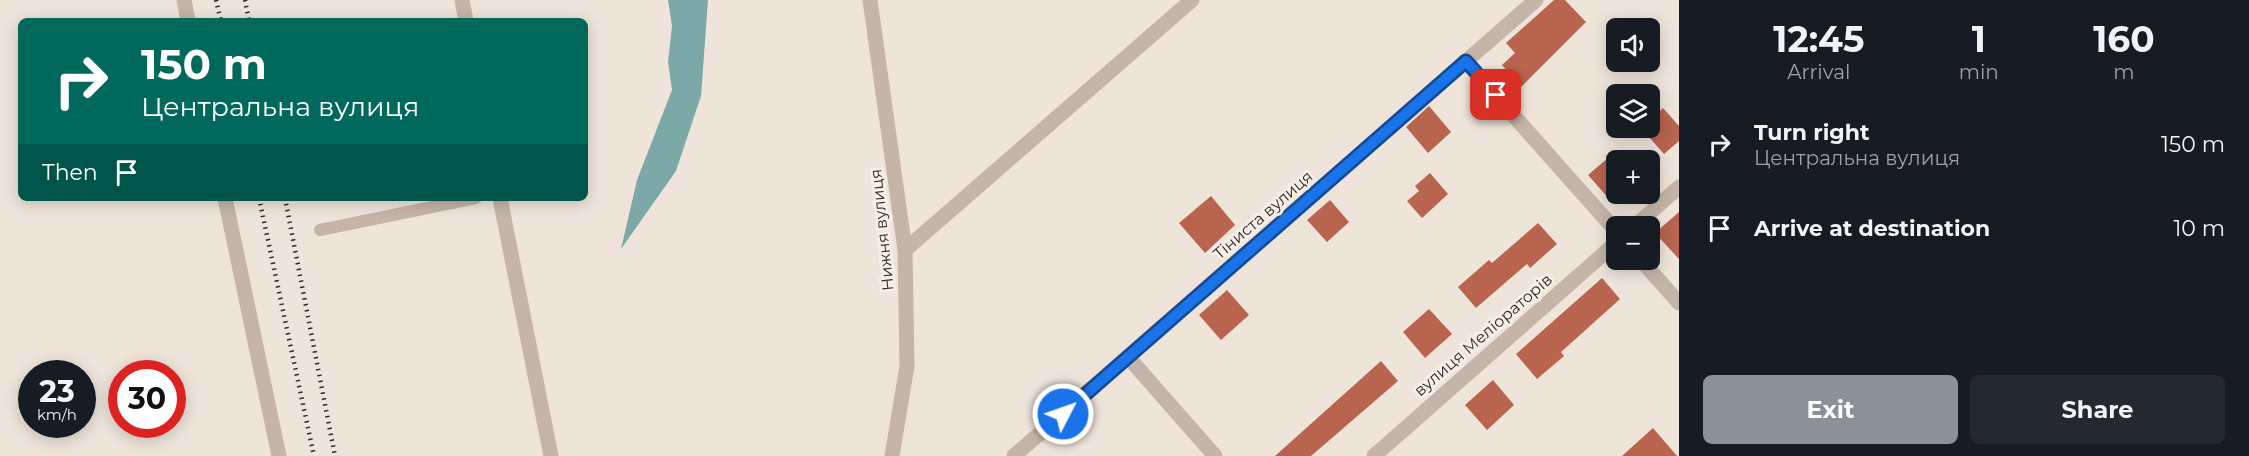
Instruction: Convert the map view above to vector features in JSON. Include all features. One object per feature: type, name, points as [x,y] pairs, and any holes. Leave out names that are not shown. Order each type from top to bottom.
[{"type":"street","points":[[184,0],[187,18]]},
{"type":"street","points":[[462,0],[465,18]]},
{"type":"street","name":"Нижня вулиця","points":[[870,0],[905,250],[907,366],[892,456]]},
{"type":"street","points":[[905,250],[1192,0]]},
{"type":"street","name":"Тіниста вулиця","points":[[1014,456],[1536,0]]},
{"type":"street","points":[[1466,61],[1606,220]]},
{"type":"street","points":[[1647,216],[1679,188]]},
{"type":"street","points":[[226,201],[279,456]]},
{"type":"street","points":[[501,201],[551,456]]},
{"type":"street","name":"вулиця Меліораторів","points":[[1374,456],[1606,252]]},
{"type":"street","points":[[1650,270],[1679,303]]},
{"type":"street","points":[[1128,357],[1215,456]]},
{"type":"lane","points":[[320,230],[461,201]]},
{"type":"water","points":[[668,0],[708,0],[701,96],[676,171],[621,249],[637,180],[672,90],[668,62],[672,26]]},
{"type":"building","points":[[1554,0],[1565,0],[1586,22],[1521,87],[1502,65],[1515,53],[1506,43]]},
{"type":"building","points":[[1429,106],[1451,132],[1428,153],[1406,127]]},
{"type":"building","points":[[1663,108],[1679,126],[1679,141],[1664,154],[1650,138],[1660,138],[1660,111]]},
{"type":"building","points":[[1606,160],[1606,195],[1588,175]]},
{"type":"building","points":[[1430,173],[1448,194],[1422,218],[1407,201],[1419,191],[1415,186]]},
{"type":"building","points":[[1211,196],[1235,225],[1205,253],[1179,223]]},
{"type":"building","points":[[1330,200],[1349,222],[1327,242],[1307,220]]},
{"type":"building","points":[[1679,212],[1679,259],[1660,238],[1660,229]]},
{"type":"building","points":[[1538,223],[1557,244],[1530,268],[1527,264],[1476,308],[1458,287],[1489,260],[1492,263]]},
{"type":"building","points":[[1602,278],[1620,299],[1561,352],[1564,356],[1537,379],[1516,354]]},
{"type":"building","points":[[1227,290],[1249,315],[1221,340],[1199,315]]},
{"type":"building","points":[[1429,309],[1452,334],[1425,358],[1403,332]]},
{"type":"building","points":[[1381,361],[1398,381],[1311,456],[1275,456]]},
{"type":"building","points":[[1493,380],[1514,405],[1487,430],[1465,405]]},
{"type":"building","points":[[1653,428],[1677,456],[1622,456]]},
{"type":"railway","points":[[216,0],[220,18]]},
{"type":"railway","points":[[245,0],[248,18]]},
{"type":"railway","points":[[260,201],[314,456]]},
{"type":"railway","points":[[286,201],[335,456]]},
{"type":"route","points":[[1063,414],[1466,61],[1496,95]]}]
